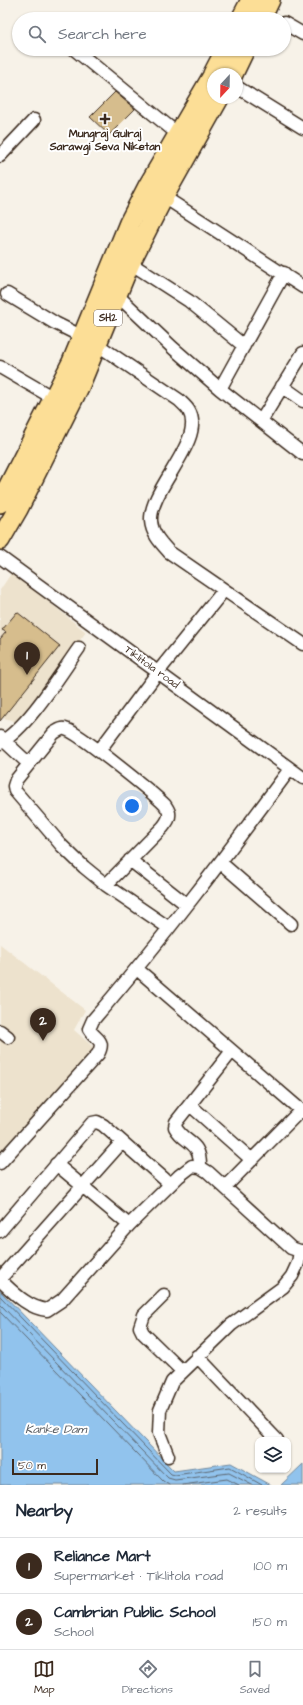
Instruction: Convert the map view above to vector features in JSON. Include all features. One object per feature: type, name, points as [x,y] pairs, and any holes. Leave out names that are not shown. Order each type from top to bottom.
[{"type":"main road","name":"SH2","points":[[216,68],[222,56]]},
{"type":"main road","points":[[236,68],[242,56]]},
{"type":"main road","name":"SH2","points":[[0,540],[18,509],[60,426],[90,341],[120,242],[148,186],[207,85]]},
{"type":"main road","name":"SH2","points":[[0,503],[55,399],[117,295],[130,263],[164,196],[216,104]]},
{"type":"street","points":[[291,27],[303,34]]},
{"type":"street","points":[[83,56],[179,135]]},
{"type":"street","points":[[243,92],[303,128]]},
{"type":"street","points":[[0,156],[34,120]]},
{"type":"street","points":[[148,186],[284,273],[303,287]]},
{"type":"street","points":[[130,263],[189,301],[244,346]]},
{"type":"street","points":[[220,389],[284,273]]},
{"type":"street","points":[[7,294],[55,323],[90,341],[179,400],[189,412],[192,425],[189,441],[154,504],[151,521],[155,535],[169,552],[303,644]]},
{"type":"street","points":[[117,295],[173,348],[220,389],[303,454]]},
{"type":"street","points":[[261,421],[303,353]]},
{"type":"street","points":[[0,367],[55,399]]},
{"type":"street","points":[[282,386],[303,401]]},
{"type":"street","name":"Tiklitola road","points":[[0,557],[303,778]]},
{"type":"street","points":[[99,752],[158,672],[224,590]]},
{"type":"street","points":[[29,764],[1,740],[24,721],[41,702],[79,648]]},
{"type":"street","points":[[106,884],[163,827],[168,820],[169,813],[166,806],[156,797],[99,752],[72,732],[64,729],[59,730],[16,780],[14,786],[15,791],[62,846],[84,867],[106,884],[169,928]]},
{"type":"street","points":[[0,1163],[98,1054],[101,1048],[101,1043],[91,1032],[89,1028],[90,1024],[137,969],[221,862],[290,769]]},
{"type":"street","points":[[130,860],[187,905]]},
{"type":"street","points":[[221,862],[291,924]]},
{"type":"street","points":[[137,969],[302,1111],[225,1187]]},
{"type":"street","points":[[200,1167],[199,1152],[195,1146],[178,1131],[175,1127],[176,1122],[232,1051]]},
{"type":"street","points":[[190,1105],[252,1160]]},
{"type":"street","points":[[0,1231],[92,1123],[97,1122],[103,1125],[170,1184]]},
{"type":"street","points":[[122,1142],[82,1185],[0,1279],[28,1304],[37,1309],[47,1310],[62,1300],[170,1184],[192,1166],[200,1167],[208,1172],[274,1234],[291,1248],[302,1251],[292,1276],[283,1287],[231,1325],[197,1356],[172,1382],[160,1410],[159,1433],[168,1456]]},
{"type":"street","points":[[56,1164],[130,1226]]},
{"type":"street","points":[[164,1295],[144,1315],[140,1327],[143,1333],[182,1371]]},
{"type":"street","points":[[197,1356],[274,1437]]},
{"type":"shaded area","points":[[12,572],[86,632],[18,722],[0,717],[0,590]]},
{"type":"shaded area","points":[[0,944],[85,1010],[74,1030],[99,1052],[0,1158]]},
{"type":"water","name":"Kanke Dam","points":[[0,1291],[174,1471],[231,1463],[271,1485],[0,1485]]},
{"type":"water","points":[[303,1464],[303,1485],[281,1485]]},
{"type":"building","points":[[115,92],[135,109],[109,135],[90,117]]},
{"type":"building","points":[[17,612],[60,646],[0,721],[0,639],[6,632],[2,630]]},
{"type":"place","name":"Mungraj Gulraj Sarawgi Seva Niketan","points":[[105,119]]},
{"type":"place","name":"Reliance Mart","points":[[27,675]]},
{"type":"place","name":"Cambrian Public School","points":[[43,1041]]}]
